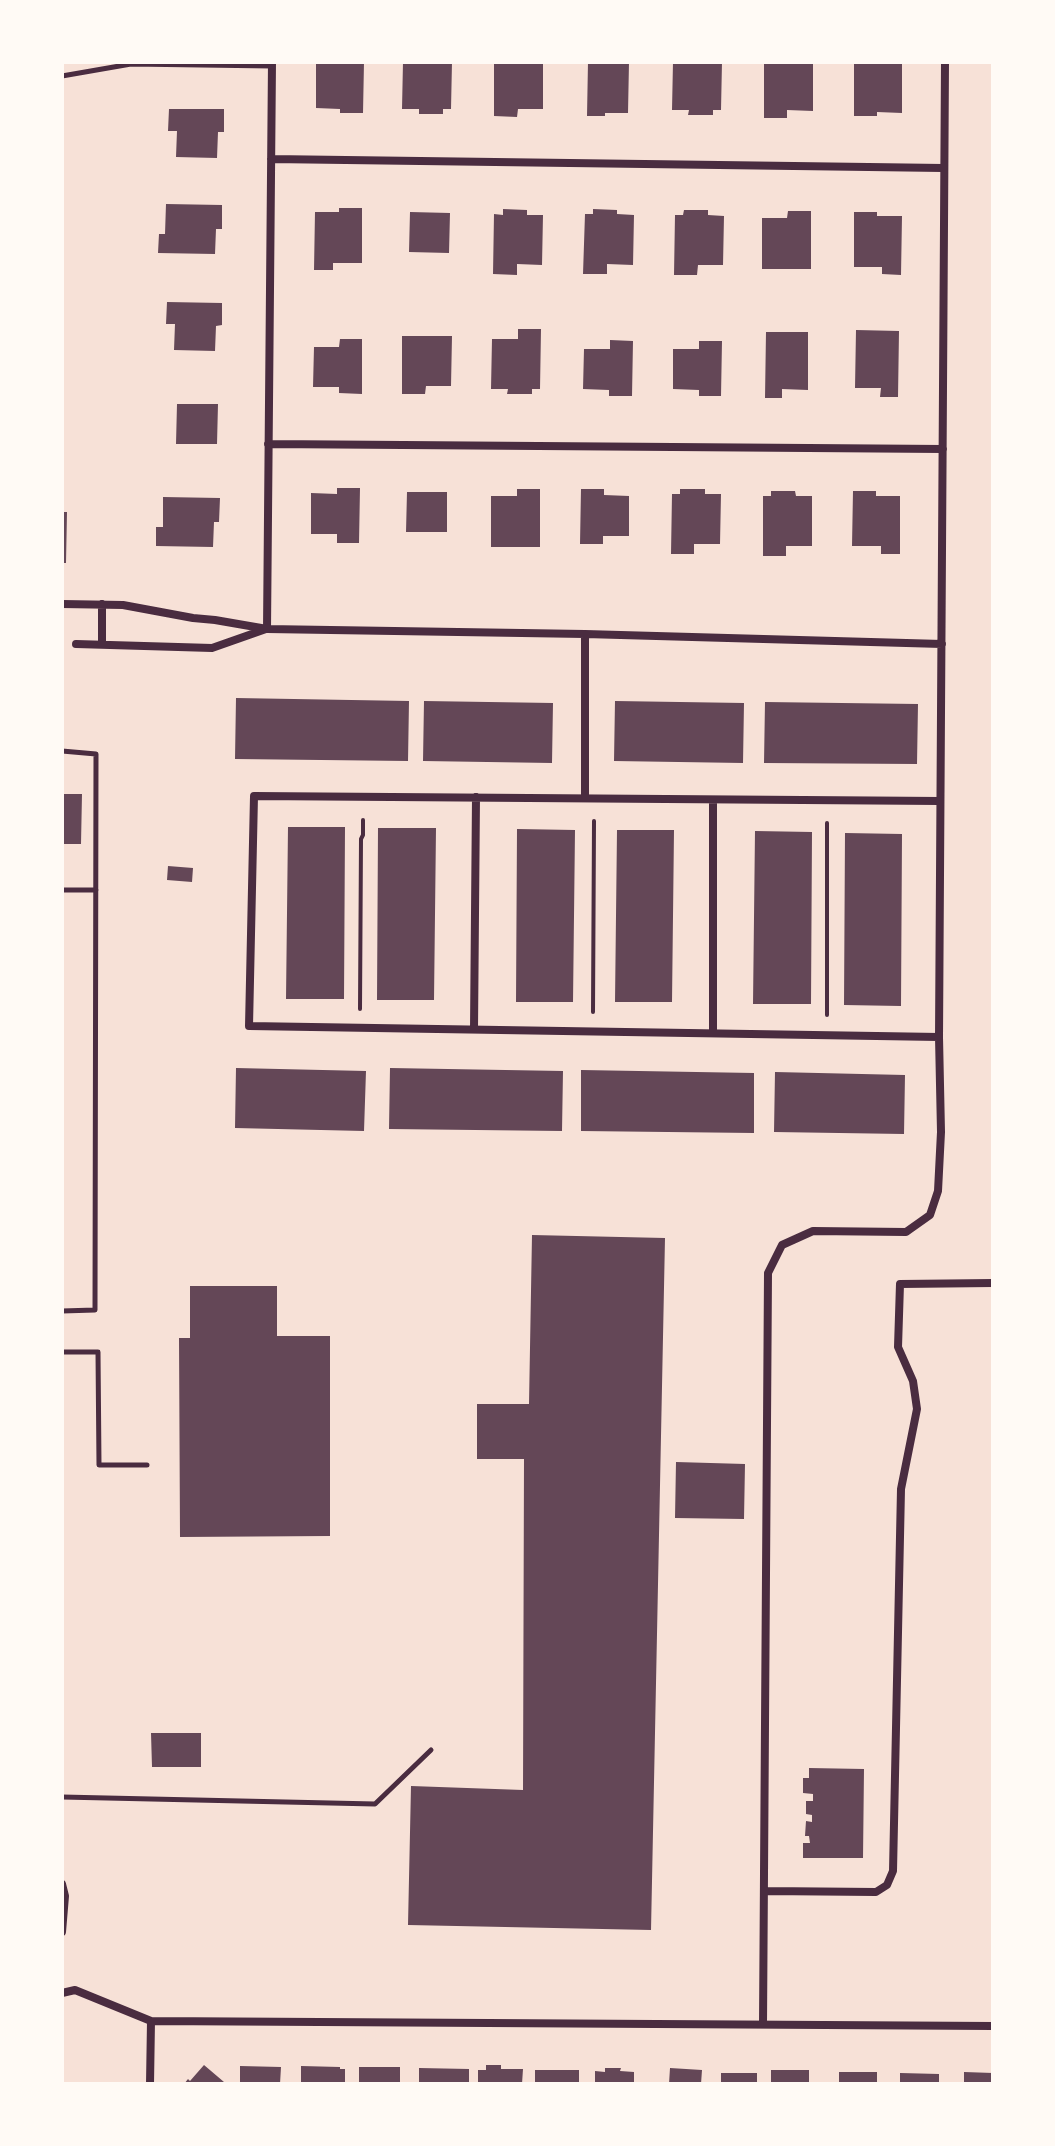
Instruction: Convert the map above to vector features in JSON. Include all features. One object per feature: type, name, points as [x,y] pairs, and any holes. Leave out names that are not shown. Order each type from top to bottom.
[{"type":"street","points":[[763,2024],[768,1273],[782,1245],[813,1231],[906,1232],[930,1215],[938,1191],[941,1132],[945,62]]},
{"type":"street","points":[[267,629],[272,64]]},
{"type":"street","points":[[271,159],[943,168]]},
{"type":"street","points":[[268,444],[943,449]]},
{"type":"street","points":[[62,604],[123,605],[267,629],[942,644]]},
{"type":"street","points":[[102,604],[102,644]]},
{"type":"street","points":[[76,644],[212,648],[267,629]]},
{"type":"street","points":[[585,634],[585,797]]},
{"type":"street","points":[[939,1037],[249,1026],[254,796],[940,801]]},
{"type":"street","points":[[474,1029],[476,797]]},
{"type":"street","points":[[713,800],[713,1032]]},
{"type":"street","points":[[765,1891],[876,1892],[887,1885],[893,1871],[901,1489],[917,1409],[913,1381],[898,1347],[900,1284],[993,1283]]},
{"type":"street","points":[[62,1884],[65,1896],[62,1932]]},
{"type":"street","points":[[62,1993],[75,1990],[151,2021],[993,2026]]},
{"type":"street","points":[[150,2084],[151,2021]]},
{"type":"lane","points":[[62,76],[131,64],[272,64]]},
{"type":"lane","points":[[62,751],[96,754],[95,1310],[62,1311]]},
{"type":"lane","points":[[62,890],[96,890]]},
{"type":"lane","points":[[62,1352],[98,1352],[99,1465],[147,1465]]},
{"type":"lane","points":[[62,1797],[375,1804],[431,1750]]},
{"type":"path","points":[[360,1009],[363,820]]},
{"type":"path","points":[[593,1012],[594,821]]},
{"type":"path","points":[[827,823],[827,1015]]},
{"type":"building","points":[[316,62],[364,62],[363,113],[340,113],[340,109],[316,108]]},
{"type":"building","points":[[403,62],[452,62],[451,109],[443,109],[443,114],[419,114],[419,109],[402,109]]},
{"type":"building","points":[[494,62],[543,62],[543,109],[518,109],[517,117],[494,116]]},
{"type":"building","points":[[588,62],[629,62],[628,113],[587,116]]},
{"type":"building","points":[[673,62],[722,62],[721,110],[713,110],[713,115],[688,115],[689,110],[672,110]]},
{"type":"building","points":[[764,62],[813,62],[813,111],[787,110],[787,118],[764,118]]},
{"type":"building","points":[[854,62],[902,62],[902,113],[877,112],[877,116],[854,116]]},
{"type":"building","points":[[169,109],[224,109],[224,132],[218,132],[217,158],[176,157],[177,131],[168,131]]},
{"type":"building","points":[[166,204],[222,205],[222,229],[216,229],[215,254],[158,253],[159,234],[165,234]]},
{"type":"building","points":[[339,208],[362,208],[362,263],[333,263],[333,270],[314,270],[315,212],[339,212]]},
{"type":"building","points":[[503,209],[527,210],[527,215],[543,215],[542,265],[517,264],[517,275],[493,274],[494,214],[503,215]]},
{"type":"building","points":[[593,209],[617,210],[617,214],[634,215],[633,265],[607,264],[607,274],[583,274],[585,214],[593,214]]},
{"type":"building","points":[[684,210],[708,210],[708,215],[724,216],[723,265],[698,265],[697,275],[674,275],[675,215],[683,215]]},
{"type":"building","points":[[788,211],[811,211],[811,269],[762,269],[762,218],[787,218]]},
{"type":"building","points":[[410,212],[450,213],[449,253],[409,252]]},
{"type":"building","points":[[854,212],[902,216],[901,275],[882,274],[882,267],[854,267]]},
{"type":"building","points":[[167,302],[222,303],[222,325],[216,326],[215,351],[174,350],[175,324],[166,324]]},
{"type":"building","points":[[518,329],[541,329],[540,389],[532,389],[532,394],[507,394],[508,389],[491,389],[492,339],[518,339]]},
{"type":"building","points":[[856,330],[899,331],[898,397],[880,397],[881,388],[855,388]]},
{"type":"building","points":[[766,332],[808,332],[808,390],[782,389],[782,398],[765,398]]},
{"type":"building","points":[[402,336],[452,336],[451,386],[426,386],[425,394],[402,394]]},
{"type":"building","points":[[340,339],[362,339],[362,394],[339,393],[339,387],[313,387],[314,347],[339,347]]},
{"type":"building","points":[[610,340],[633,341],[632,396],[609,396],[609,390],[583,389],[584,349],[610,349]]},
{"type":"building","points":[[699,341],[722,341],[721,396],[699,396],[699,390],[673,389],[673,349],[699,349]]},
{"type":"building","points":[[177,404],[218,404],[217,444],[176,444]]},
{"type":"building","points":[[337,488],[360,488],[359,543],[337,543],[337,534],[311,534],[311,493],[337,494]]},
{"type":"building","points":[[517,489],[540,489],[540,547],[491,547],[491,496],[517,496]]},
{"type":"building","points":[[581,489],[604,489],[604,495],[629,496],[629,536],[603,536],[603,544],[580,544]]},
{"type":"building","points":[[680,489],[705,489],[705,494],[721,494],[720,544],[694,544],[694,554],[671,554],[672,494],[680,494]]},
{"type":"building","points":[[771,491],[795,491],[796,496],[812,496],[812,546],[786,546],[786,556],[763,556],[763,496],[771,496]]},
{"type":"building","points":[[853,491],[876,491],[876,496],[900,496],[900,554],[881,554],[881,546],[852,546]]},
{"type":"building","points":[[407,492],[447,492],[447,532],[406,532]]},
{"type":"building","points":[[163,497],[220,498],[219,522],[214,522],[213,547],[156,546],[156,527],[163,527]]},
{"type":"building","points":[[62,512],[67,512],[66,563],[62,563]]},
{"type":"building","points":[[236,698],[409,701],[408,761],[235,759]]},
{"type":"building","points":[[424,701],[553,703],[552,763],[423,761]]},
{"type":"building","points":[[615,701],[744,703],[743,763],[614,761]]},
{"type":"building","points":[[765,702],[918,704],[917,764],[764,763]]},
{"type":"building","points":[[62,794],[82,794],[81,844],[62,844]]},
{"type":"building","points":[[288,827],[345,827],[344,999],[286,999]]},
{"type":"building","points":[[378,828],[436,828],[434,1000],[377,1000]]},
{"type":"building","points":[[517,829],[575,830],[573,1002],[516,1002]]},
{"type":"building","points":[[617,830],[674,830],[672,1002],[615,1002]]},
{"type":"building","points":[[755,831],[812,832],[811,1004],[753,1004]]},
{"type":"building","points":[[845,833],[902,834],[901,1006],[844,1005]]},
{"type":"building","points":[[168,866],[193,868],[192,882],[167,880]]},
{"type":"building","points":[[236,1068],[366,1071],[364,1131],[235,1128]]},
{"type":"building","points":[[390,1068],[563,1071],[562,1131],[389,1129]]},
{"type":"building","points":[[581,1070],[754,1073],[754,1133],[581,1131]]},
{"type":"building","points":[[775,1072],[905,1075],[904,1134],[774,1132]]},
{"type":"building","points":[[532,1235],[665,1238],[651,1930],[408,1925],[411,1786],[523,1790],[524,1459],[477,1459],[477,1404],[529,1404]]},
{"type":"building","points":[[190,1286],[277,1286],[277,1336],[330,1336],[330,1536],[180,1537],[179,1338],[190,1338]]},
{"type":"building","points":[[676,1462],[745,1464],[744,1519],[675,1518]]},
{"type":"building","points":[[151,1733],[201,1733],[201,1767],[152,1767]]},
{"type":"building","points":[[809,1768],[864,1769],[863,1858],[803,1858],[803,1843],[810,1843],[809,1836],[805,1836],[806,1821],[812,1822],[812,1815],[806,1814],[806,1801],[813,1801],[813,1794],[803,1793],[803,1778],[809,1778]]},
{"type":"building","points":[[204,2065],[224,2082],[184,2084],[188,2079],[190,2081]]},
{"type":"building","points":[[486,2065],[523,2069],[522,2084],[478,2084],[478,2070],[486,2070]]},
{"type":"building","points":[[240,2066],[281,2067],[280,2084],[240,2084]]},
{"type":"building","points":[[301,2066],[345,2069],[345,2084],[301,2084]]},
{"type":"building","points":[[359,2067],[400,2067],[400,2084],[359,2084]]},
{"type":"building","points":[[419,2068],[469,2069],[469,2084],[419,2084]]},
{"type":"building","points":[[605,2068],[634,2072],[634,2084],[595,2084],[595,2071],[605,2072]]},
{"type":"building","points":[[670,2068],[702,2070],[701,2084],[669,2084]]},
{"type":"building","points":[[535,2070],[579,2070],[579,2084],[535,2084]]},
{"type":"building","points":[[771,2070],[809,2070],[809,2084],[771,2084]]},
{"type":"building","points":[[839,2072],[877,2072],[877,2084],[839,2084]]},
{"type":"building","points":[[964,2072],[993,2073],[993,2084],[964,2084]]},
{"type":"building","points":[[721,2073],[757,2073],[757,2084],[721,2084]]},
{"type":"building","points":[[900,2073],[939,2074],[939,2084],[900,2084]]}]
